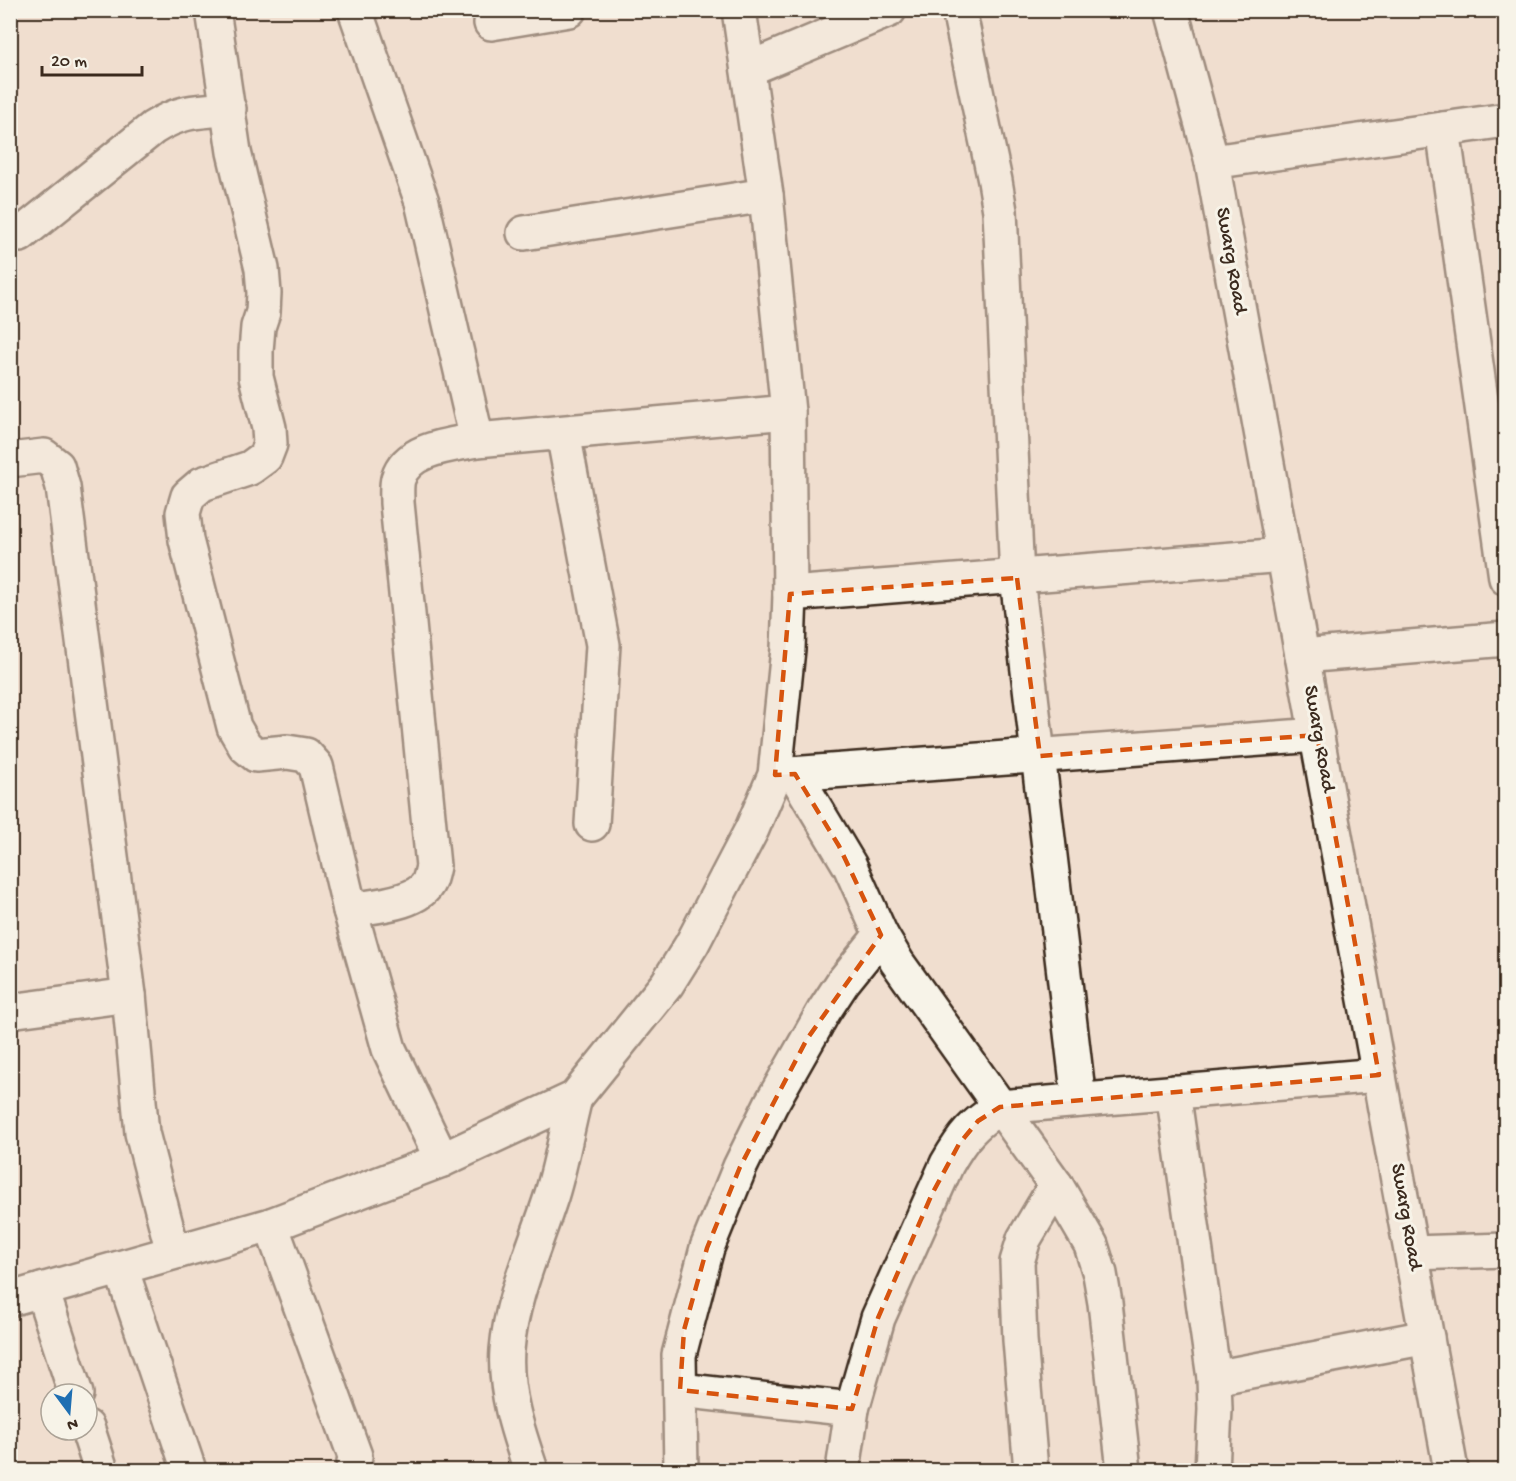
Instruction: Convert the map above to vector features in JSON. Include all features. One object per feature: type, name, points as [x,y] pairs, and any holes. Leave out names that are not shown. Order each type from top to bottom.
[{"type":"street","points":[[213,10],[234,152],[262,269],[263,312],[258,327],[255,351],[256,377],[269,428],[270,444],[265,457],[250,468],[202,484],[188,496],[183,513],[186,540],[234,727],[245,746],[256,754],[287,752],[306,754],[316,766],[350,910],[389,1049],[441,1160]]},
{"type":"street","points":[[355,10],[422,202],[477,440]]},
{"type":"street","points":[[491,23],[569,10]]},
{"type":"street","points":[[531,1470],[517,1430],[508,1389],[508,1341],[511,1320],[558,1171],[575,1098],[667,984],[692,944],[785,775],[790,594],[788,412],[766,195],[739,10]]},
{"type":"street","points":[[958,10],[1000,211],[1017,578],[1040,756],[1079,1100]]},
{"type":"street","name":"Swarg Road","points":[[1174,12],[1212,162],[1451,1470]]},
{"type":"street","points":[[748,69],[872,14]]},
{"type":"street","points":[[20,234],[153,128],[171,117],[191,112],[229,109]]},
{"type":"street","points":[[1212,162],[1506,120]]},
{"type":"street","points":[[1443,129],[1506,578]]},
{"type":"street","points":[[524,233],[766,195]]},
{"type":"street","points":[[350,910],[400,902],[416,895],[429,882],[433,866],[397,503],[399,479],[407,464],[423,453],[477,440],[788,412]]},
{"type":"street","points":[[563,433],[603,645],[592,824]]},
{"type":"street","points":[[10,460],[44,456],[57,466],[63,487],[129,995],[142,1133],[173,1252]]},
{"type":"street","points":[[790,594],[1017,578],[1284,555]]},
{"type":"street","points":[[1302,656],[1506,639]]},
{"type":"street","points":[[785,775],[1317,735]]},
{"type":"street","points":[[785,775],[850,866],[881,935],[897,962],[1056,1185],[1091,1245],[1100,1274],[1105,1303],[1124,1470]]},
{"type":"street","points":[[681,1470],[679,1354],[707,1248],[740,1167],[807,1039],[843,982],[881,935]]},
{"type":"street","points":[[10,1011],[129,995]]},
{"type":"street","points":[[843,1470],[852,1409],[878,1318],[932,1194],[959,1144],[978,1121],[1000,1107],[1379,1075]]},
{"type":"street","points":[[1173,1092],[1214,1378],[1212,1470]]},
{"type":"street","points":[[10,1299],[271,1225],[441,1160],[575,1098]]},
{"type":"street","points":[[1031,1470],[1020,1340],[1017,1262],[1024,1239],[1056,1185]]},
{"type":"street","points":[[271,1225],[355,1456],[353,1470]]},
{"type":"street","points":[[1412,1253],[1506,1250]]},
{"type":"street","points":[[121,1268],[189,1470]]},
{"type":"street","points":[[42,1290],[72,1382]]},
{"type":"street","points":[[1214,1378],[1427,1336]]},
{"type":"street","points":[[680,1390],[852,1409]]},
{"type":"street","points":[[92,1442],[101,1470]]},
{"type":"highlighted area","points":[[1017,578],[1040,756],[1317,735],[1379,1075],[1000,1107],[978,1121],[959,1144],[932,1194],[878,1318],[852,1409],[680,1390],[684,1330],[707,1248],[740,1167],[807,1039],[881,935],[839,846],[795,774],[775,775],[790,594]]}]
